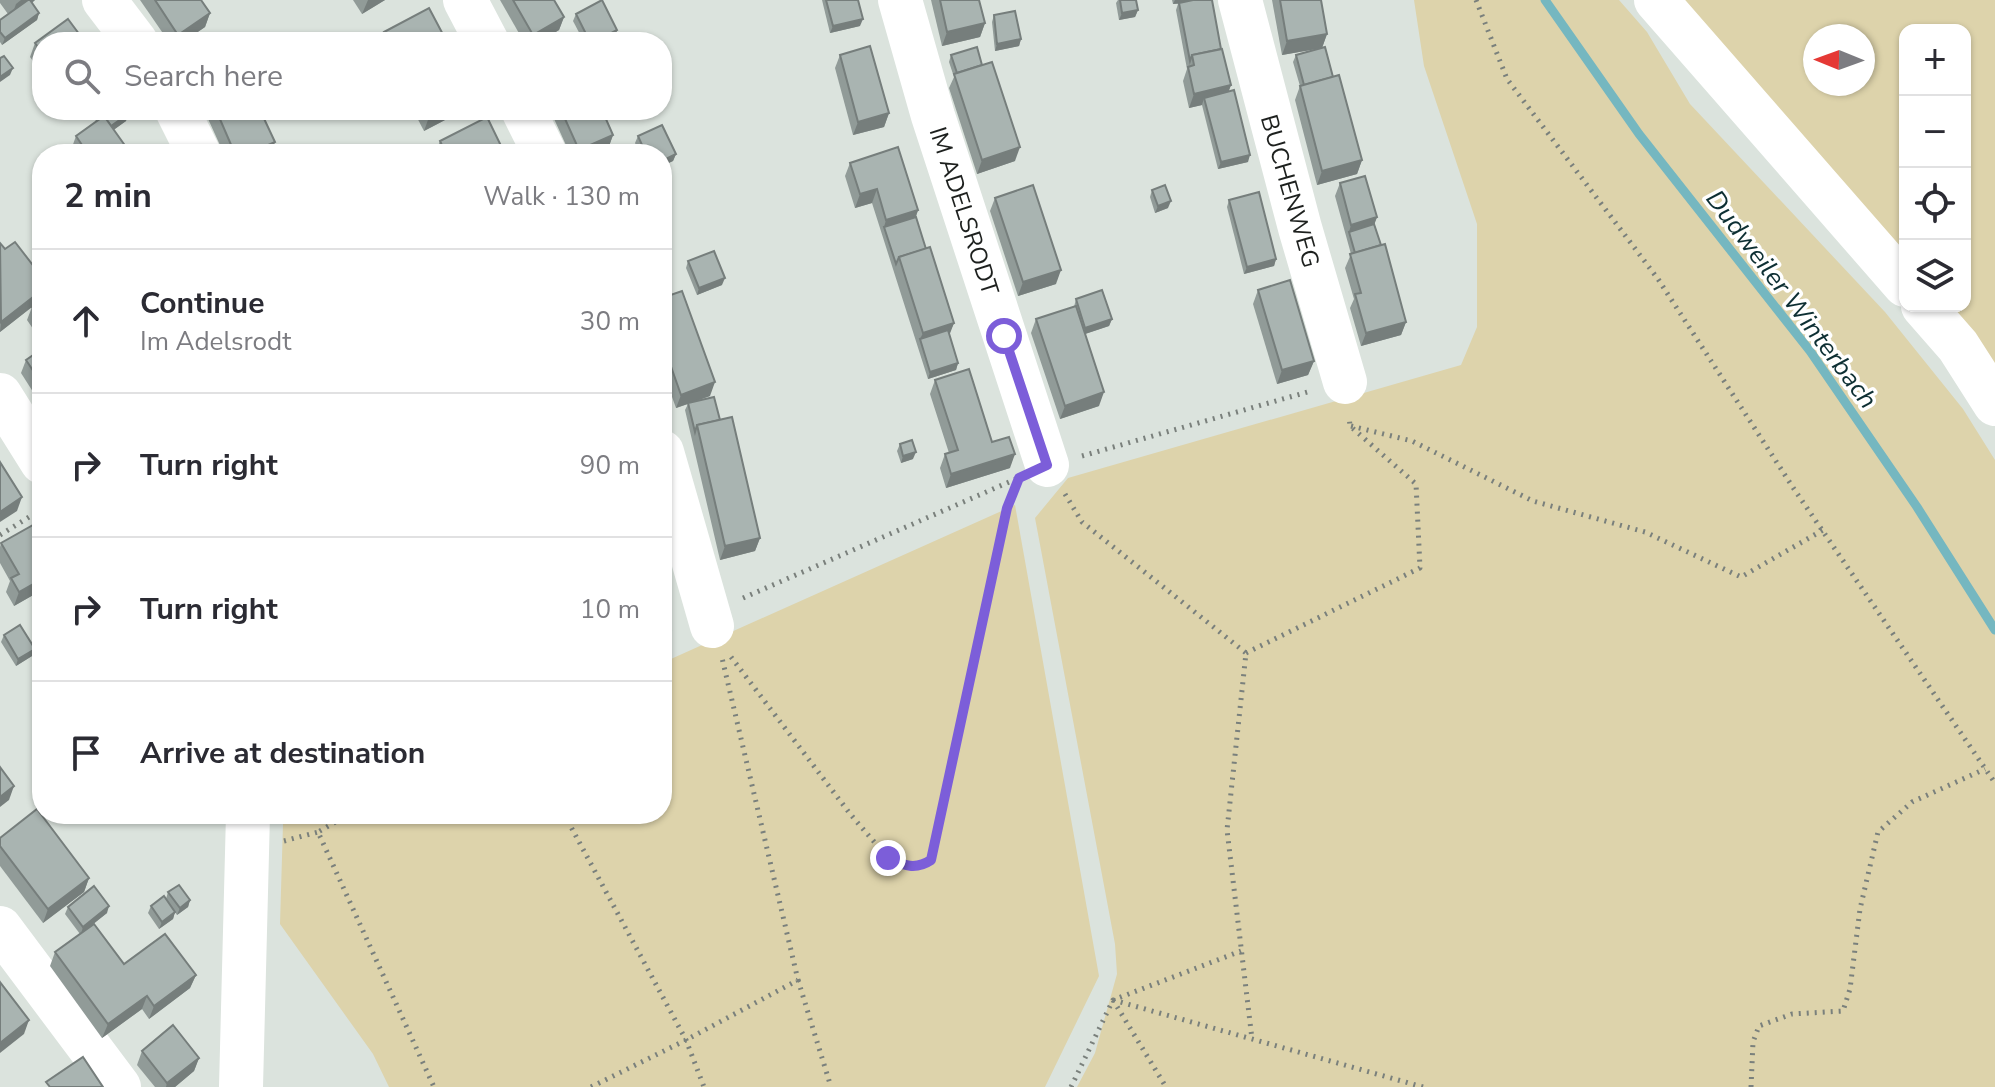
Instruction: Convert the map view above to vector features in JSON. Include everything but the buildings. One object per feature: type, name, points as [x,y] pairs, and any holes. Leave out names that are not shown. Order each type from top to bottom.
[{"type":"street","points":[[104,0],[128,32]]},
{"type":"street","points":[[465,0],[482,32]]},
{"type":"street","name":"IM ADELSRODT","points":[[900,0],[938,130],[1047,465]]},
{"type":"street","name":"BUCHENWEG","points":[[1240,0],[1300,228],[1345,382]]},
{"type":"street","points":[[1656,0],[1899,278]]},
{"type":"street","points":[[182,120],[194,144]]},
{"type":"street","points":[[528,120],[540,144]]},
{"type":"street","points":[[1928,312],[1958,346],[1995,404]]},
{"type":"street","points":[[0,395],[32,446]]},
{"type":"street","points":[[672,487],[712,626]]},
{"type":"street","points":[[241,1087],[248,824]]},
{"type":"street","points":[[0,928],[119,1087]]},
{"type":"path","points":[[1476,0],[1507,79],[1658,279],[1995,783]]},
{"type":"path","points":[[1246,653],[1082,522],[1047,465],[1345,382]]},
{"type":"path","points":[[1246,653],[1420,568],[1416,484],[1350,426],[1412,441],[1533,501],[1645,532],[1741,577],[1823,530]]},
{"type":"path","points":[[672,632],[712,626],[1019,478],[1007,508],[935,845],[931,860],[921,866],[904,866],[888,858],[851,815],[712,626]]},
{"type":"path","points":[[0,535],[32,515]]},
{"type":"path","points":[[712,626],[798,980],[831,1087]]},
{"type":"path","points":[[1246,653],[1227,830],[1252,1039]]},
{"type":"path","points":[[1751,1087],[1753,1042],[1759,1026],[1792,1014],[1843,1011],[1850,989],[1860,909],[1878,832],[1912,802],[1985,769]]},
{"type":"path","points":[[332,824],[318,832],[434,1087]]},
{"type":"path","points":[[569,824],[686,1040],[704,1087]]},
{"type":"path","points":[[1071,1087],[1113,1000],[1241,951]]},
{"type":"path","points":[[591,1087],[798,980]]},
{"type":"path","points":[[1113,1000],[1423,1087]]},
{"type":"path","points":[[1113,1000],[1166,1087]]},
{"type":"shaded area","points":[[1414,0],[1619,0],[1647,32],[1690,104],[1885,312],[1963,409],[1995,460],[1995,1087],[1077,1087],[1095,1053],[1117,974],[1115,944],[1035,518],[1068,478],[1461,365],[1477,327],[1477,224],[1424,66]]},
{"type":"shaded area","points":[[1674,0],[1995,0],[1995,373],[1951,312],[1971,312],[1971,24],[1899,24],[1899,251]]},
{"type":"shaded area","points":[[1015,505],[1099,976],[1045,1087],[389,1087],[373,1054],[280,924],[283,824],[672,824],[672,659]]},
{"type":"waterway","name":"Dudweiler Winterbach","points":[[1545,0],[1639,134],[1810,351],[1917,507],[1995,630]]},
{"type":"route","points":[[888,858],[904,866],[921,866],[931,860],[1007,508],[1019,478],[1047,465],[1004,336]]}]
